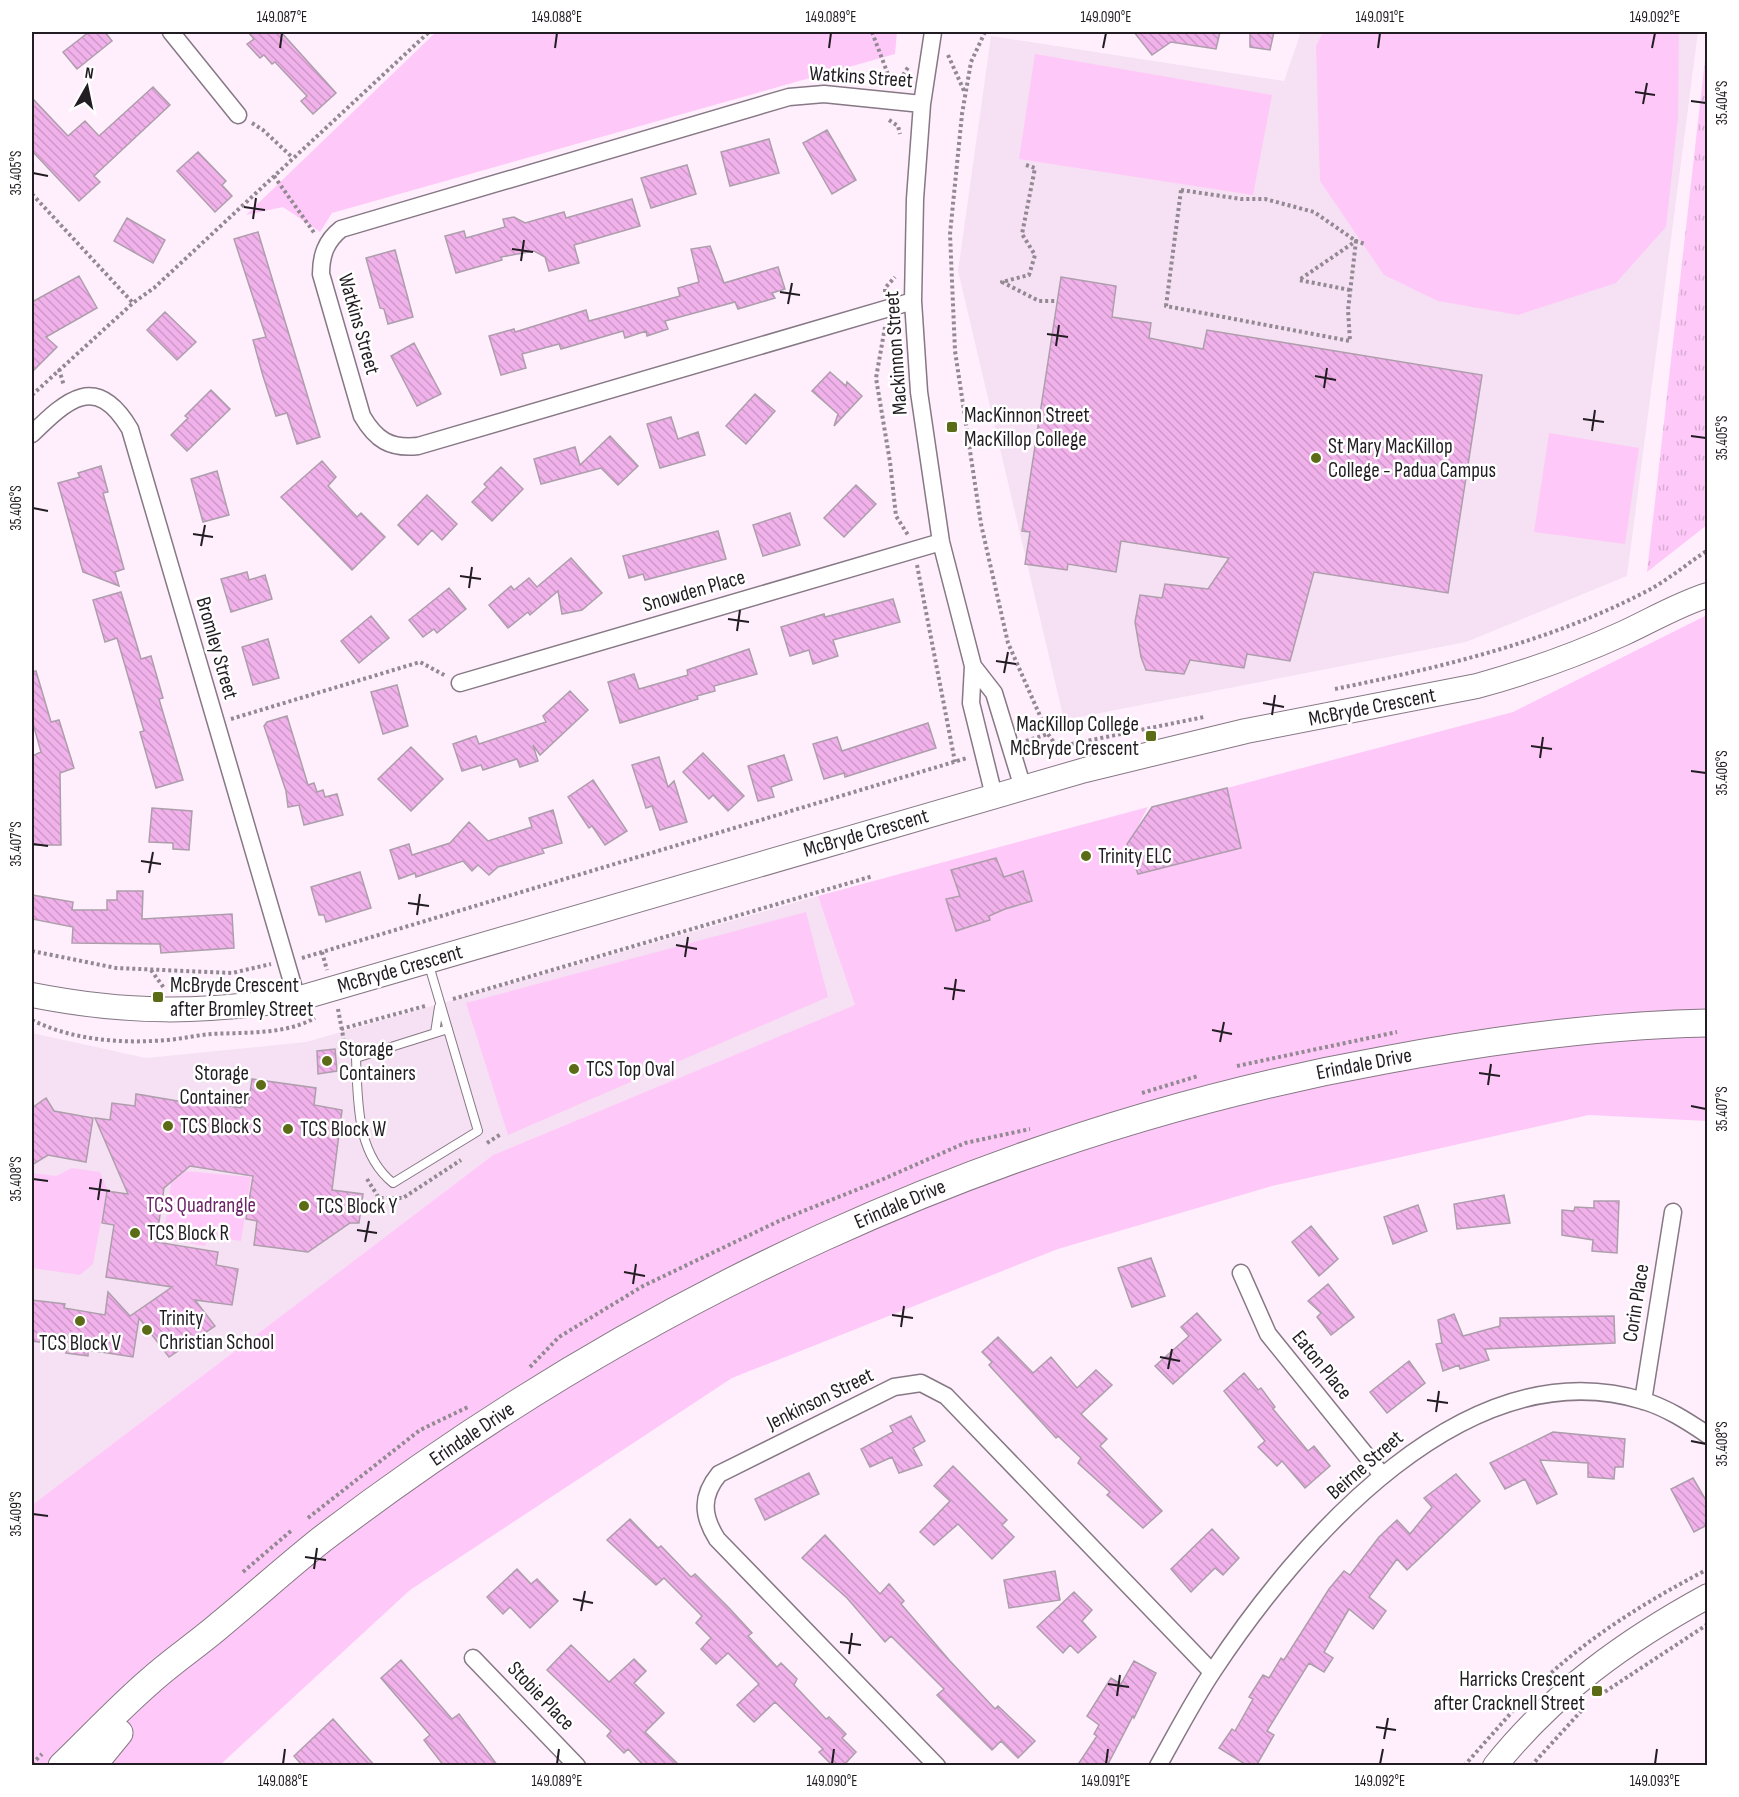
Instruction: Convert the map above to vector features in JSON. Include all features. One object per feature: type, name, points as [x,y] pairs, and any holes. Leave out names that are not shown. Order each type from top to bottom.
[{"type":"main road","name":"Erindale Drive","points":[[56,1757],[197,1644],[318,1542],[447,1449],[569,1370],[708,1292],[796,1248],[990,1168],[1144,1117],[1332,1070],[1511,1039],[1585,1030],[1707,1023]]},
{"type":"main road","name":"Erindale Drive","points":[[92,1766],[197,1644]]},
{"type":"street","points":[[171,32],[238,115]]},
{"type":"street","name":"Mackinnon Street","points":[[933,32],[922,104],[915,199],[913,301],[919,392],[941,542],[973,666],[971,703],[994,796]]},
{"type":"street","name":"Watkins Street","points":[[913,301],[418,446],[401,448],[385,443],[372,432],[362,416],[321,274],[325,248],[341,229],[789,97],[824,94],[922,104]]},
{"type":"street","name":"Bromley Street","points":[[32,434],[63,403],[80,397],[106,401],[120,412],[130,429],[297,999]]},
{"type":"street","name":"Snowden Place","points":[[460,683],[941,542]]},
{"type":"street","name":"McBryde Crescent","points":[[32,995],[87,1006],[151,1011],[198,1011],[297,999],[1085,770],[1246,731],[1477,687],[1572,656],[1662,616],[1702,593]]},
{"type":"street","name":"Mackinnon Street","points":[[973,666],[994,693],[1023,788]]},
{"type":"street","name":"Corin Place","points":[[1643,1401],[1673,1212]]},
{"type":"street","name":"Eaton Place","points":[[1241,1273],[1268,1334],[1382,1475]]},
{"type":"street","name":"Jenkinson Street","points":[[937,1766],[717,1539],[707,1523],[705,1503],[711,1484],[720,1474],[894,1387],[921,1383],[946,1396],[1212,1672]]},
{"type":"street","name":"Beirne Street","points":[[1158,1766],[1212,1672],[1271,1592],[1314,1542],[1382,1475],[1442,1432],[1510,1403],[1557,1394],[1602,1393],[1643,1401],[1678,1415],[1707,1435]]},
{"type":"street","points":[[1495,1766],[1550,1705],[1603,1660],[1659,1623],[1707,1597]]},
{"type":"street","name":"Stobie Place","points":[[473,1658],[577,1766]]},
{"type":"lane","points":[[427,961],[440,1002],[448,1029],[478,1131],[393,1183],[374,1162],[359,1120],[356,1058],[448,1029]]},
{"type":"lane","points":[[435,1033],[440,1002]]},
{"type":"path","points":[[32,395],[133,303],[154,288],[429,32]]},
{"type":"path","points":[[872,32],[893,82],[903,75],[912,61]]},
{"type":"path","points":[[985,32],[971,62],[965,94],[950,234],[956,351],[981,524],[1008,643],[1048,734],[1057,747],[1209,716]]},
{"type":"path","points":[[951,43],[948,55],[965,94]]},
{"type":"path","points":[[238,115],[263,130],[293,158]]},
{"type":"path","points":[[1026,165],[1035,168],[1022,234],[1035,255],[1029,275],[1002,282],[1039,301],[1058,301]]},
{"type":"path","points":[[274,176],[325,248]]},
{"type":"path","points":[[1356,241],[1348,310],[1350,341],[1166,306],[1182,190],[1241,199],[1265,199],[1314,212],[1356,241],[1365,244]]},
{"type":"path","points":[[32,194],[133,303]]},
{"type":"path","points":[[1350,290],[1299,280],[1356,241]]},
{"type":"path","points":[[1327,691],[1493,652],[1567,629],[1649,590],[1707,550]]},
{"type":"path","points":[[216,723],[420,662],[460,683]]},
{"type":"path","points":[[32,951],[116,968],[232,973],[322,952],[955,762]]},
{"type":"path","points":[[341,1029],[873,876]]},
{"type":"path","points":[[322,952],[346,1053]]},
{"type":"path","points":[[1235,1066],[1399,1032]]},
{"type":"path","points":[[1138,1094],[1203,1075]]},
{"type":"path","points":[[524,1372],[560,1337],[644,1286],[781,1220],[881,1180],[964,1143],[993,1134],[1033,1128]]},
{"type":"path","points":[[482,1147],[501,1134]]},
{"type":"path","points":[[363,1168],[371,1188],[379,1198],[403,1198],[462,1160]]},
{"type":"path","points":[[303,1522],[420,1430],[473,1404]]},
{"type":"path","points":[[242,1574],[294,1529]]},
{"type":"path","points":[[1596,1698],[1667,1648],[1707,1624]]},
{"type":"path","points":[[1530,1766],[1586,1705]]},
{"type":"path","points":[[32,1764],[56,1757]]},
{"type":"shaded area","points":[[1301,32],[1698,32],[1627,576],[1466,642],[1064,720],[958,271],[991,36],[1284,81]]},
{"type":"shaded area","name":"Trinity Christian School","points":[[818,896],[856,1005],[493,1155],[32,1505],[32,1033],[146,1058],[306,1042]]},
{"type":"green space","points":[[436,32],[897,32],[895,54],[332,213],[320,232],[283,207],[246,215]]},
{"type":"green space","points":[[1323,32],[1679,32],[1678,118],[1666,227],[1616,283],[1518,315],[1438,301],[1384,275],[1320,181],[1316,46]]},
{"type":"green space","points":[[1707,42],[1707,525],[1647,572]]},
{"type":"green space","points":[[1035,54],[1272,95],[1253,195],[1019,159]]},
{"type":"green space","points":[[1549,433],[1639,448],[1625,544],[1534,532]]},
{"type":"green space","points":[[1707,615],[1707,1121],[1589,1115],[1272,1186],[1058,1249],[732,1378],[410,1590],[220,1765],[32,1766],[32,1505],[493,1155],[855,1005],[818,896],[1148,807],[1134,834],[1227,788],[1513,712]]},
{"type":"green space","name":"TCS Top Oval","points":[[806,912],[828,997],[508,1135],[466,1003]]},
{"type":"green space","points":[[72,1168],[100,1172],[107,1189],[93,1264],[80,1275],[32,1268],[32,1173],[56,1176]]},
{"type":"green space","name":"TCS Quadrangle","points":[[173,1170],[251,1177],[241,1241],[208,1236],[205,1246],[163,1239]]},
{"type":"building","points":[[89,32],[105,32],[112,41],[77,69],[63,52]]},
{"type":"building","points":[[248,32],[281,32],[336,93],[313,114],[301,101],[307,96],[275,62],[272,64],[264,55],[260,58],[247,44],[254,39]]},
{"type":"building","points":[[1134,32],[1220,32],[1216,49],[1171,42],[1152,55]]},
{"type":"building","points":[[1250,32],[1274,32],[1270,50],[1250,47]]},
{"type":"building","points":[[153,87],[170,105],[94,176],[100,182],[79,201],[32,151],[32,98],[68,136],[85,121],[99,136]]},
{"type":"building","points":[[827,130],[856,180],[832,194],[803,143]]},
{"type":"building","points":[[769,139],[779,173],[730,186],[721,152]]},
{"type":"building","points":[[198,152],[226,181],[222,185],[232,196],[215,212],[177,171]]},
{"type":"building","points":[[687,165],[696,194],[651,208],[641,178]]},
{"type":"building","points":[[632,199],[640,226],[574,245],[579,263],[549,271],[545,257],[534,251],[501,257],[502,260],[456,273],[445,236],[464,231],[466,238],[505,227],[503,219],[514,217],[525,223],[564,212],[566,218]]},
{"type":"building","points":[[127,218],[165,240],[153,263],[114,241]]},
{"type":"building","points":[[258,232],[320,437],[297,444],[287,413],[276,416],[263,376],[253,340],[266,337],[234,239]]},
{"type":"building","points":[[710,246],[724,283],[778,267],[785,289],[772,293],[775,298],[738,309],[735,302],[665,321],[668,329],[647,336],[646,331],[625,338],[623,331],[561,349],[559,344],[522,354],[526,368],[501,375],[489,336],[514,329],[515,332],[586,310],[589,321],[680,296],[678,288],[699,282],[691,249]]},
{"type":"building","points":[[395,250],[413,317],[388,324],[384,309],[380,308],[366,258]]},
{"type":"building","points":[[79,276],[97,308],[46,337],[57,347],[32,372],[32,302]]},
{"type":"building","points":[[1061,277],[1116,286],[1112,317],[1151,323],[1149,338],[1203,349],[1207,330],[1482,375],[1448,593],[1314,572],[1290,661],[1247,654],[1244,668],[1190,660],[1184,674],[1146,670],[1141,657],[1135,622],[1140,595],[1162,598],[1165,584],[1208,589],[1229,558],[1121,541],[1116,572],[1068,564],[1067,570],[1025,564],[1030,532],[1022,531]]},
{"type":"building","points":[[165,312],[196,342],[177,360],[147,330]]},
{"type":"building","points":[[414,343],[441,394],[417,406],[391,356]]},
{"type":"building","points":[[830,372],[846,386],[847,382],[862,396],[834,426],[838,414],[812,391]]},
{"type":"building","points":[[211,390],[230,409],[187,451],[171,435],[188,418],[185,416]]},
{"type":"building","points":[[755,394],[775,411],[746,444],[726,426]]},
{"type":"building","points":[[671,417],[678,439],[698,432],[705,455],[660,468],[647,424]]},
{"type":"building","points":[[610,436],[638,466],[618,485],[601,468],[541,484],[534,459],[575,447],[580,465]]},
{"type":"building","points":[[322,461],[336,477],[328,486],[357,517],[361,513],[385,537],[352,570],[281,497]]},
{"type":"building","points":[[101,466],[108,492],[103,493],[124,569],[115,572],[119,586],[83,572],[58,483],[80,477],[78,473]]},
{"type":"building","points":[[501,467],[523,489],[492,521],[472,502],[487,487],[484,484]]},
{"type":"building","points":[[217,471],[229,515],[203,522],[191,479]]},
{"type":"building","points":[[856,485],[876,504],[844,537],[824,518]]},
{"type":"building","points":[[427,495],[457,524],[442,540],[432,530],[418,545],[398,525]]},
{"type":"building","points":[[790,513],[800,545],[763,556],[753,525]]},
{"type":"building","points":[[718,531],[726,559],[645,580],[643,574],[629,578],[623,556]]},
{"type":"building","points":[[571,558],[602,593],[582,610],[562,614],[558,591],[530,615],[528,612],[508,628],[489,605],[511,586],[514,590],[529,578],[537,587]]},
{"type":"building","points":[[247,572],[249,580],[265,575],[272,599],[231,612],[221,579]]},
{"type":"building","points":[[449,588],[466,609],[437,633],[434,629],[423,637],[409,620]]},
{"type":"building","points":[[121,592],[141,659],[151,656],[163,698],[159,699],[183,780],[156,788],[140,732],[144,731],[117,638],[105,642],[93,600]]},
{"type":"building","points":[[893,599],[900,622],[833,640],[838,656],[813,664],[809,650],[790,656],[781,627],[824,614],[825,617]]},
{"type":"building","points":[[371,616],[389,638],[359,663],[341,641]]},
{"type":"building","points":[[268,639],[279,678],[253,685],[242,647]]},
{"type":"building","points":[[749,649],[757,674],[714,686],[715,691],[697,696],[698,699],[620,723],[608,682],[634,674],[639,689],[688,675],[687,670]]},
{"type":"building","points":[[36,671],[51,722],[59,720],[74,768],[60,773],[61,845],[32,845],[32,756],[41,752],[32,720],[32,672]]},
{"type":"building","points":[[397,685],[408,726],[383,734],[371,692]]},
{"type":"building","points":[[570,691],[588,710],[540,755],[533,745],[538,761],[520,767],[517,759],[483,770],[481,765],[462,771],[453,744],[476,736],[479,744],[546,722],[543,716]]},
{"type":"building","points":[[287,716],[308,785],[314,783],[317,792],[323,790],[325,797],[337,794],[343,815],[304,825],[299,805],[288,807],[286,791],[264,726],[267,722]]},
{"type":"building","points":[[928,723],[936,748],[845,777],[844,773],[824,779],[813,744],[837,737],[842,751]]},
{"type":"building","points":[[411,747],[443,779],[411,811],[378,779]]},
{"type":"building","points":[[703,753],[744,796],[728,811],[713,795],[709,799],[683,772]]},
{"type":"building","points":[[784,755],[792,780],[771,787],[774,797],[758,801],[748,766]]},
{"type":"building","points":[[659,757],[668,787],[674,781],[687,822],[660,830],[652,806],[646,808],[632,765]]},
{"type":"building","points":[[593,780],[627,831],[605,845],[592,826],[589,828],[568,797]]},
{"type":"building","name":"Trinity ELC","points":[[1227,788],[1241,848],[1138,874],[1127,844],[1152,807]]},
{"type":"building","points":[[152,808],[192,811],[189,850],[173,849],[173,843],[149,842]]},
{"type":"building","points":[[553,810],[562,843],[542,849],[544,853],[498,867],[489,875],[478,865],[472,871],[463,861],[416,877],[415,873],[399,879],[390,850],[409,844],[412,855],[450,843],[469,822],[488,841],[532,827],[529,818]]},
{"type":"building","points":[[996,858],[1004,877],[1023,871],[1032,901],[1005,909],[989,916],[990,920],[956,931],[946,899],[960,896],[951,870]]},
{"type":"building","points":[[360,872],[371,908],[326,922],[324,915],[319,915],[311,887]]},
{"type":"building","points":[[117,891],[143,891],[142,919],[232,914],[234,948],[161,953],[160,944],[72,943],[73,927],[32,919],[32,895],[73,902],[72,910],[107,910],[107,900],[117,900]]},
{"type":"building","name":"Storage Containers","points":[[335,1049],[337,1071],[318,1074],[317,1051]]},
{"type":"building","points":[[252,1079],[316,1088],[314,1105],[342,1110],[332,1190],[363,1194],[359,1223],[350,1223],[308,1252],[254,1245],[257,1221],[246,1219],[253,1176],[190,1166],[164,1188],[156,1242],[218,1252],[216,1265],[238,1269],[232,1305],[195,1300],[215,1326],[169,1357],[139,1318],[133,1357],[88,1350],[88,1356],[66,1353],[67,1346],[32,1341],[32,1300],[65,1304],[64,1308],[105,1315],[108,1292],[130,1316],[172,1287],[106,1277],[114,1225],[102,1223],[107,1191],[128,1194],[95,1118],[110,1120],[112,1103],[135,1106],[136,1094],[201,1105],[202,1102],[241,1108],[243,1099],[249,1100]]},
{"type":"building","points":[[46,1098],[54,1111],[93,1118],[86,1162],[48,1155],[32,1165],[32,1108]]},
{"type":"building","points":[[1504,1195],[1510,1223],[1457,1229],[1454,1204]]},
{"type":"building","points":[[1594,1201],[1619,1201],[1617,1253],[1592,1251],[1593,1240],[1562,1235],[1562,1210],[1574,1211],[1575,1207],[1594,1208]]},
{"type":"building","points":[[1418,1205],[1427,1231],[1393,1244],[1384,1217]]},
{"type":"building","points":[[1311,1226],[1338,1259],[1319,1276],[1292,1242]]},
{"type":"building","points":[[1151,1258],[1165,1296],[1132,1307],[1118,1268]]},
{"type":"building","points":[[1328,1284],[1354,1317],[1331,1335],[1317,1317],[1321,1313],[1308,1301]]},
{"type":"building","points":[[1197,1313],[1221,1340],[1173,1384],[1155,1366],[1189,1336],[1181,1327]]},
{"type":"building","points":[[1454,1314],[1463,1336],[1500,1326],[1500,1318],[1614,1316],[1615,1343],[1485,1349],[1489,1360],[1460,1369],[1459,1365],[1443,1371],[1436,1344],[1442,1343],[1438,1320]]},
{"type":"building","points":[[998,1337],[1033,1373],[1051,1357],[1077,1388],[1096,1370],[1112,1385],[1081,1414],[1107,1439],[1100,1446],[1162,1511],[1143,1528],[1107,1495],[1110,1492],[1078,1463],[1081,1458],[1058,1436],[1056,1438],[989,1365],[992,1362],[982,1352]]},
{"type":"building","points":[[1409,1361],[1425,1383],[1387,1413],[1370,1392]]},
{"type":"building","points":[[1244,1373],[1258,1390],[1261,1388],[1275,1407],[1273,1409],[1308,1451],[1314,1446],[1330,1466],[1305,1488],[1282,1461],[1277,1466],[1258,1447],[1265,1441],[1224,1391]]},
{"type":"building","points":[[911,1416],[925,1441],[913,1448],[922,1465],[899,1473],[892,1457],[870,1467],[861,1449],[893,1432],[890,1426]]},
{"type":"building","points":[[1553,1432],[1625,1439],[1623,1467],[1615,1467],[1614,1479],[1588,1477],[1588,1463],[1540,1460],[1557,1494],[1537,1504],[1525,1479],[1505,1489],[1490,1463]]},
{"type":"building","points":[[953,1466],[1007,1520],[1002,1525],[1014,1537],[992,1559],[958,1524],[934,1545],[920,1532],[950,1501],[934,1486]]},
{"type":"building","points":[[809,1473],[819,1494],[765,1520],[755,1499]]},
{"type":"building","points":[[1456,1474],[1480,1501],[1407,1570],[1397,1559],[1369,1597],[1386,1611],[1373,1629],[1349,1609],[1324,1652],[1333,1658],[1324,1672],[1309,1663],[1267,1731],[1274,1735],[1256,1766],[1248,1766],[1219,1748],[1232,1729],[1235,1731],[1253,1699],[1249,1697],[1263,1675],[1269,1678],[1281,1658],[1284,1660],[1329,1589],[1344,1571],[1350,1575],[1379,1537],[1397,1520],[1410,1534],[1432,1507],[1424,1498]]},
{"type":"building","points":[[1693,1478],[1707,1502],[1707,1525],[1694,1532],[1671,1489]]},
{"type":"building","points":[[630,1519],[691,1577],[695,1574],[752,1633],[748,1636],[777,1667],[781,1663],[797,1679],[794,1685],[826,1719],[829,1717],[846,1734],[842,1738],[856,1752],[843,1766],[833,1766],[819,1752],[823,1749],[775,1702],[754,1722],[737,1705],[759,1684],[728,1653],[716,1664],[701,1649],[711,1638],[696,1623],[702,1616],[664,1578],[656,1585],[607,1540]]},
{"type":"building","points":[[1212,1529],[1239,1558],[1223,1575],[1215,1568],[1191,1592],[1171,1569]]},
{"type":"building","points":[[825,1535],[880,1594],[889,1584],[904,1601],[901,1604],[950,1661],[995,1709],[998,1706],[1035,1741],[1018,1758],[1001,1741],[992,1750],[937,1695],[944,1689],[891,1636],[885,1642],[847,1598],[802,1558]]},
{"type":"building","points":[[517,1569],[531,1584],[537,1579],[558,1601],[530,1628],[510,1607],[503,1614],[487,1597]]},
{"type":"building","points":[[1055,1571],[1060,1600],[1009,1608],[1004,1580]]},
{"type":"building","points":[[1074,1592],[1092,1610],[1082,1621],[1096,1637],[1078,1653],[1070,1645],[1063,1653],[1037,1627]]},
{"type":"building","points":[[571,1645],[609,1682],[634,1659],[646,1671],[634,1683],[664,1713],[645,1732],[680,1766],[644,1766],[628,1749],[624,1753],[607,1736],[611,1731],[547,1670]]},
{"type":"building","points":[[401,1660],[452,1719],[459,1714],[498,1766],[444,1766],[424,1740],[430,1735],[381,1678]]},
{"type":"building","points":[[1134,1661],[1156,1673],[1134,1718],[1133,1716],[1107,1766],[1077,1766],[1097,1736],[1094,1734],[1099,1725],[1087,1716],[1111,1678],[1121,1684]]},
{"type":"building","points":[[333,1719],[375,1766],[303,1766],[294,1756]]},
{"type":"place","name":"MacKinnon Street MacKillop College","points":[[952,427]]},
{"type":"place","name":"St Mary MacKillop College - Padua Campus","points":[[1316,458]]},
{"type":"place","name":"MacKillop College McBryde Crescent","points":[[1151,736]]},
{"type":"place","name":"Trinity ELC","points":[[1086,856]]},
{"type":"place","name":"McBryde Crescent after Bromley Street","points":[[158,997]]},
{"type":"place","name":"Storage Containers","points":[[327,1061]]},
{"type":"place","name":"TCS Top Oval","points":[[574,1069]]},
{"type":"place","name":"Storage Container","points":[[261,1085]]},
{"type":"place","name":"TCS Block S","points":[[168,1126]]},
{"type":"place","name":"TCS Block W","points":[[288,1129]]},
{"type":"place","name":"TCS Block Y","points":[[304,1206]]},
{"type":"place","name":"TCS Block R","points":[[135,1233]]},
{"type":"place","name":"TCS Block V","points":[[80,1321]]},
{"type":"place","name":"Trinity Christian School","points":[[147,1330]]},
{"type":"place","name":"Harricks Crescent after Cracknell Street","points":[[1597,1691]]}]
